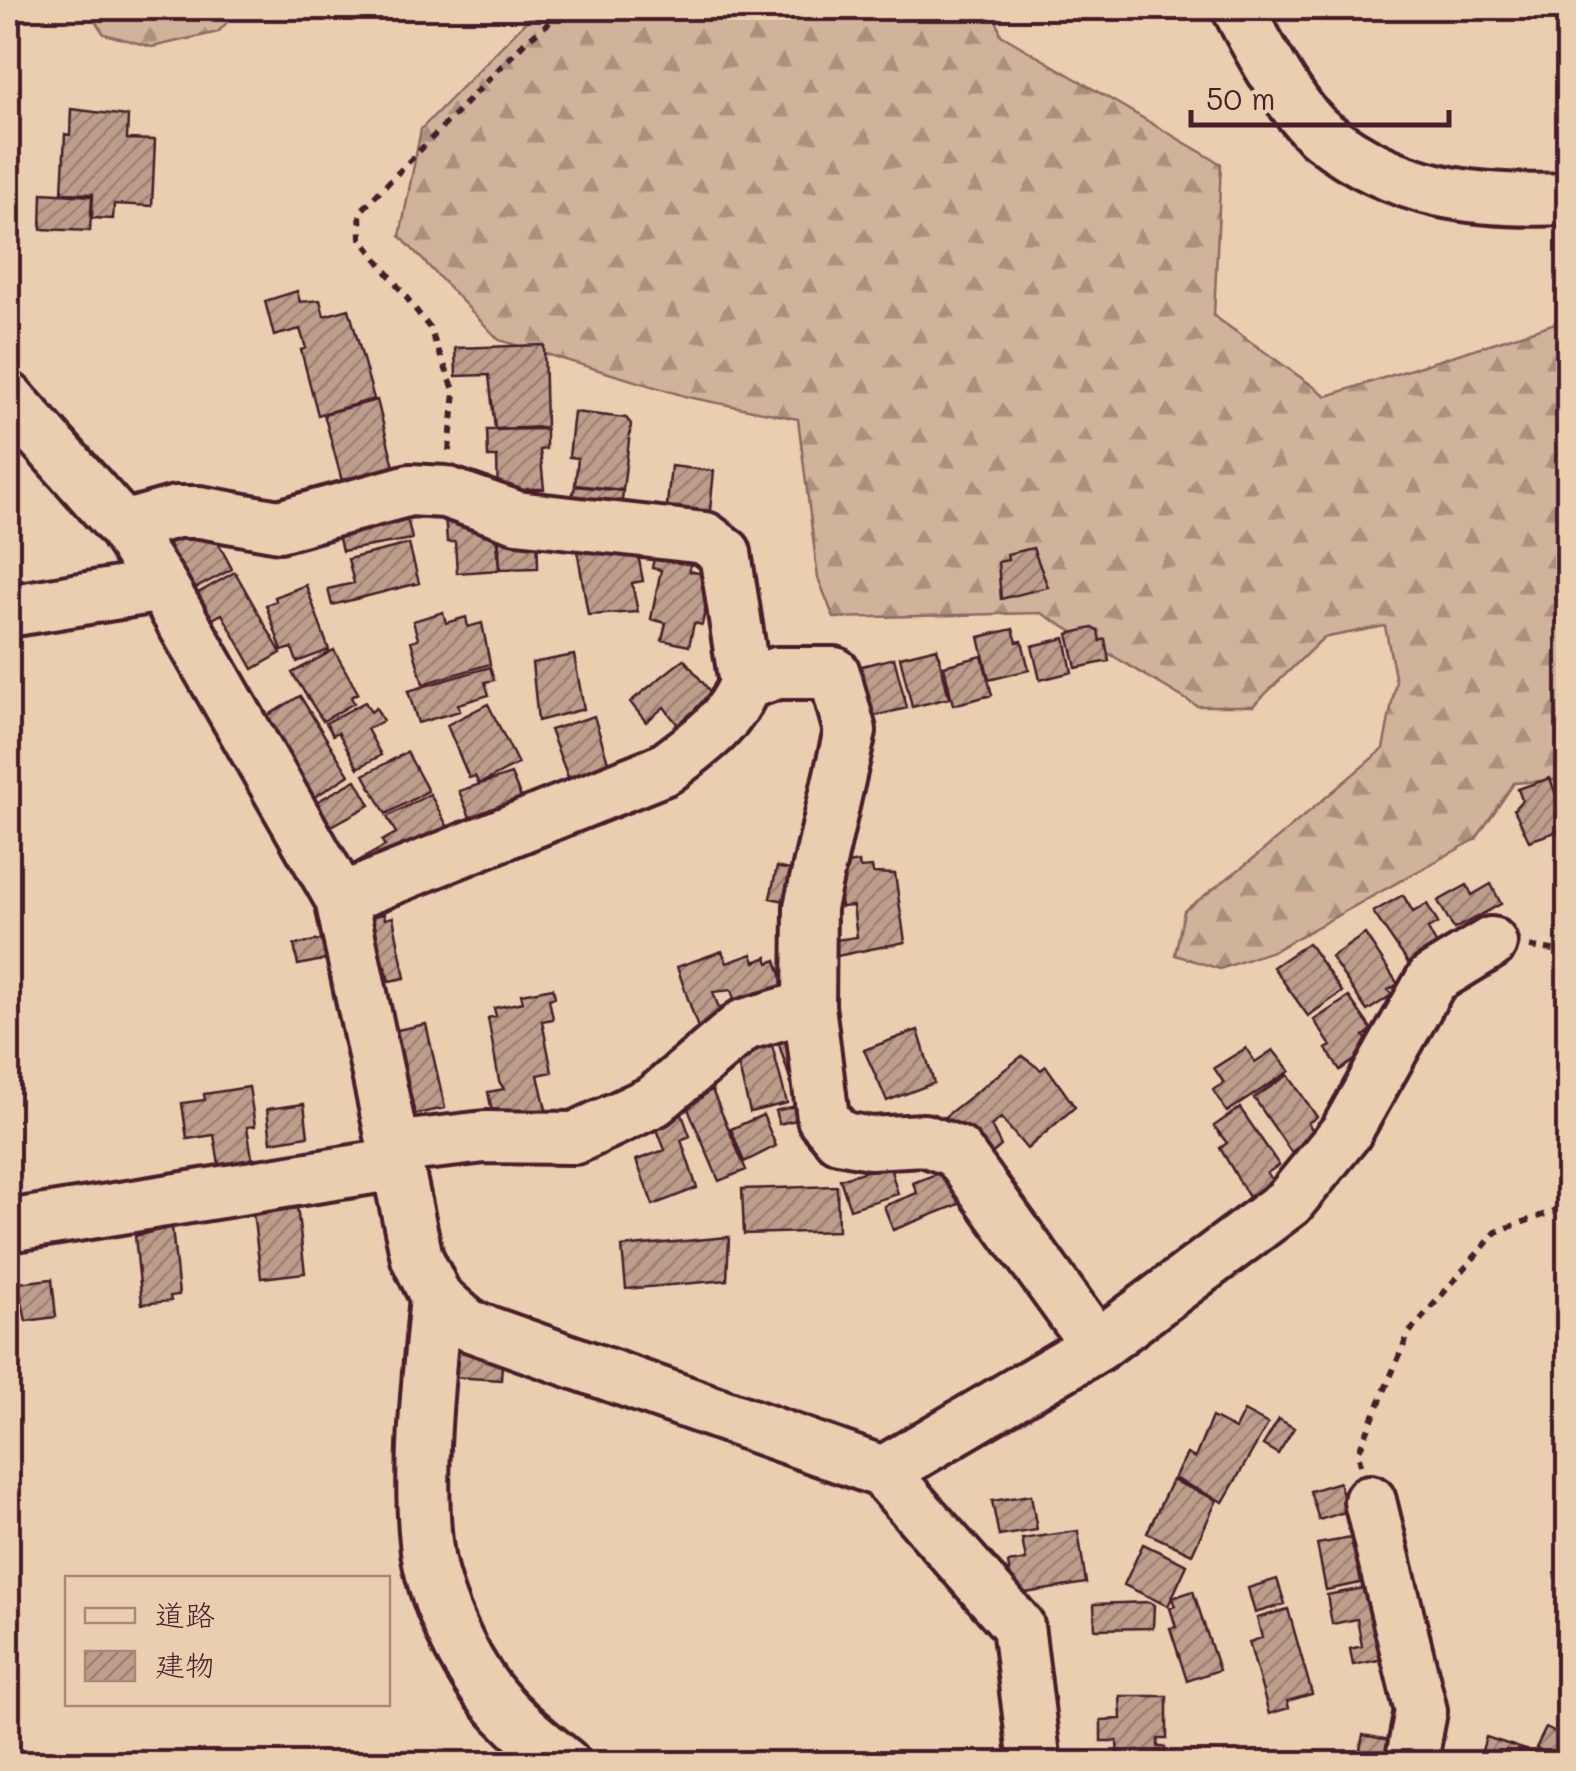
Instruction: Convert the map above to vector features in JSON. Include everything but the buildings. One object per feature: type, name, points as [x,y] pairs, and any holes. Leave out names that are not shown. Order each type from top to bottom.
[{"type":"street","points":[[1238,8],[1260,49],[1320,134],[1408,186],[1499,202],[1568,199]]},
{"type":"street","points":[[8,398],[122,527],[162,586],[341,899],[416,1258],[436,1297],[468,1325],[883,1472],[1018,1626],[1035,1764]]},
{"type":"street","points":[[122,527],[176,512],[200,512],[279,526],[410,490],[445,492],[517,516],[704,538],[725,553],[745,684],[736,706],[718,726],[665,769],[341,899]]},
{"type":"street","points":[[8,610],[162,586]]},
{"type":"street","points":[[745,684],[777,673],[834,673],[850,731],[810,907],[809,1006],[823,1118],[839,1137],[870,1143],[924,1140],[956,1152],[1097,1346]]},
{"type":"street","points":[[883,1472],[1097,1346],[1290,1202],[1346,1132],[1432,979],[1491,943]]},
{"type":"street","points":[[8,1226],[397,1164],[408,1146],[486,1137],[575,1138],[654,1101],[744,1025],[809,1006]]},
{"type":"street","points":[[436,1297],[428,1396],[426,1544],[448,1618],[478,1679],[530,1736],[565,1764]]},
{"type":"street","points":[[1370,1500],[1421,1711],[1411,1764]]},
{"type":"path","points":[[445,492],[454,392],[430,326],[362,238],[360,212],[526,40],[568,8]]},
{"type":"path","points":[[1370,1500],[1358,1453],[1409,1332],[1496,1232],[1568,1206]]},
{"type":"green space","points":[[86,8],[240,8],[218,32],[152,47],[104,34]]},
{"type":"green space","points":[[539,8],[993,8],[1001,35],[1221,164],[1214,316],[1327,396],[1568,319],[1568,779],[1514,783],[1476,839],[1275,950],[1220,969],[1175,955],[1184,911],[1253,859],[1383,749],[1396,682],[1385,626],[1323,638],[1253,706],[1197,706],[1041,613],[834,618],[818,578],[798,419],[688,397],[499,340],[400,236],[421,129]]}]
